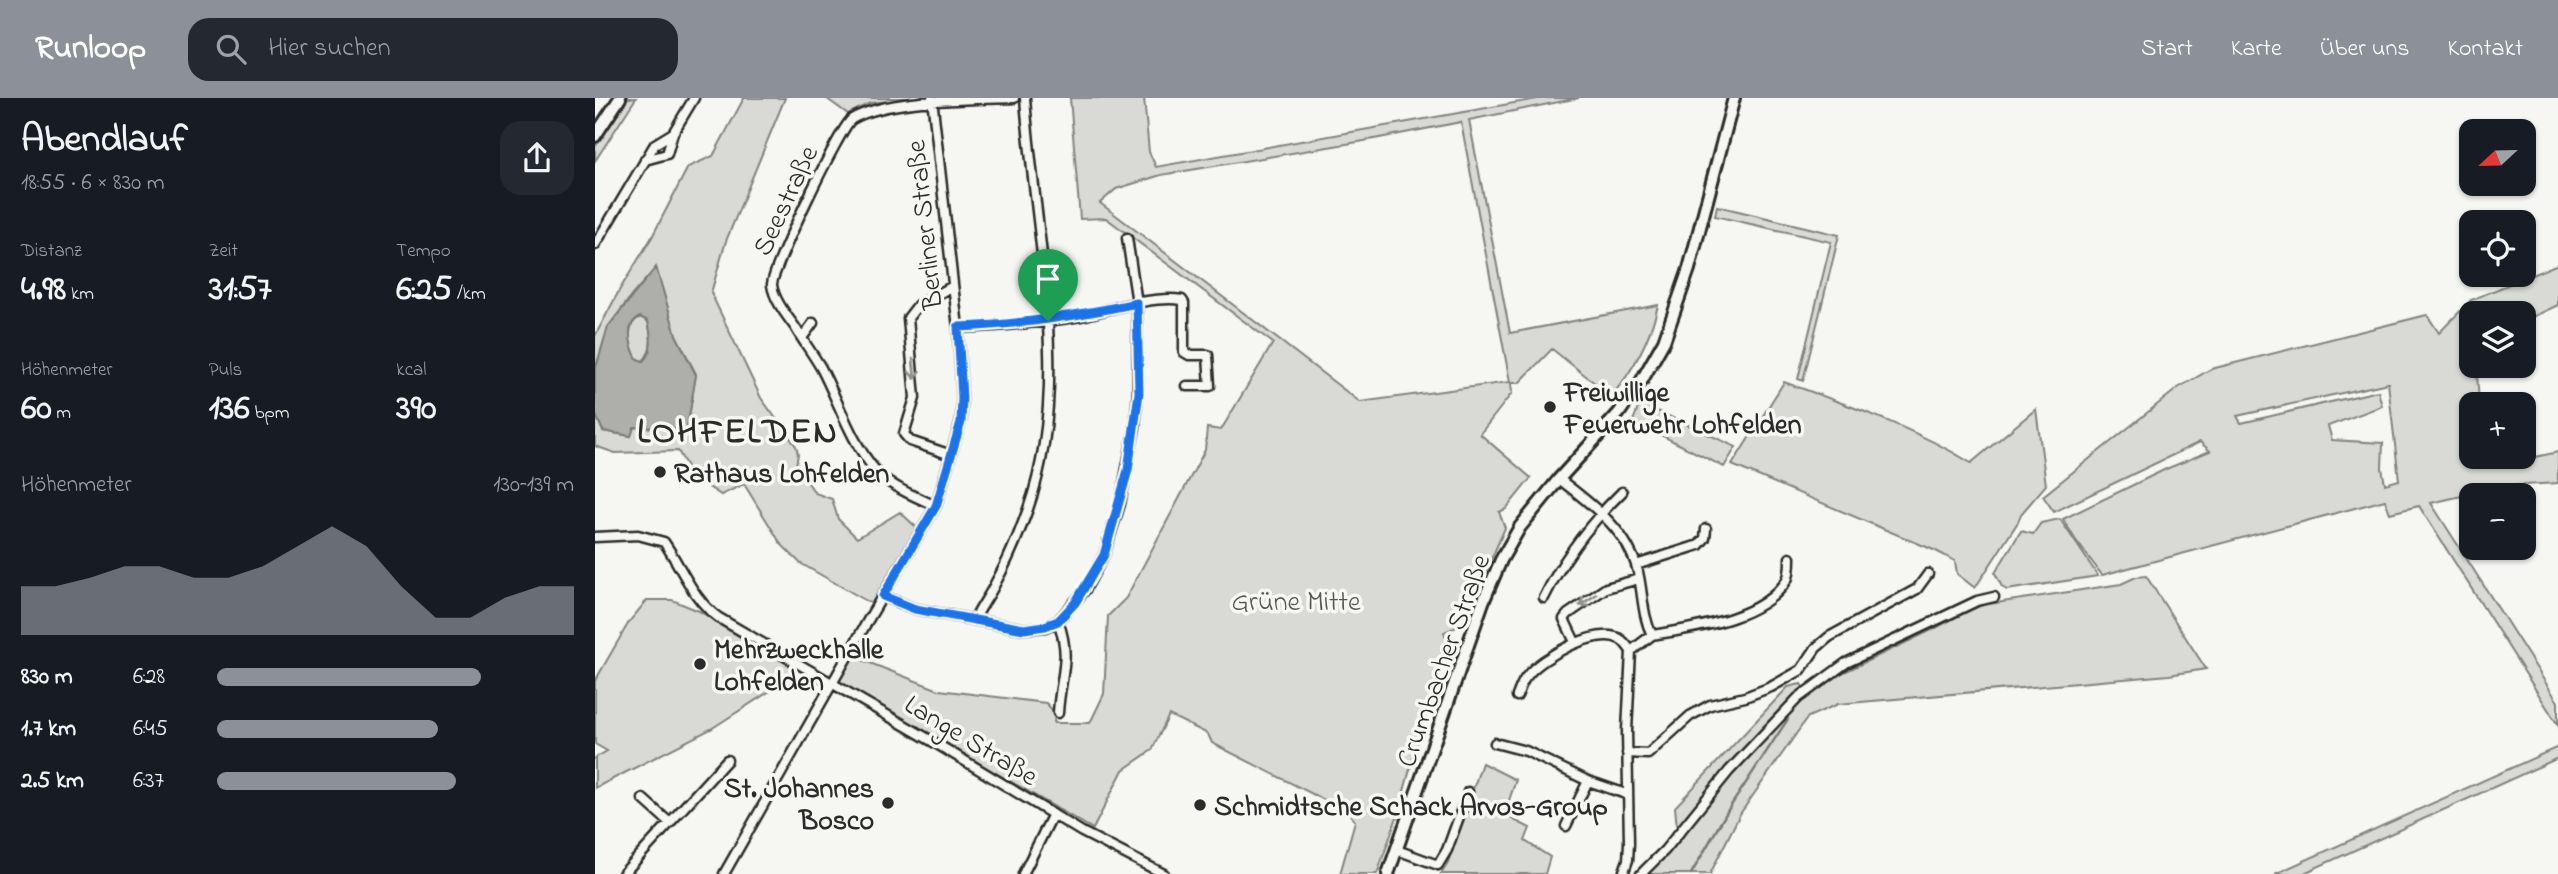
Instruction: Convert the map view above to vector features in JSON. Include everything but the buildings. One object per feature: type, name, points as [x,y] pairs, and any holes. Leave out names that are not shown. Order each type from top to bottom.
[{"type":"main road","points":[[595,136],[619,98]]},
{"type":"main road","name":"Crumbacher Straße","points":[[1388,874],[1492,581],[1520,527],[1619,412],[1642,380],[1664,341],[1689,269],[1734,98]]},
{"type":"street","points":[[645,160],[667,153],[673,132],[694,98]]},
{"type":"street","points":[[932,99],[1014,98]]},
{"type":"street","points":[[975,619],[996,584],[1032,495],[1041,457],[1046,416],[1048,321],[1025,98]]},
{"type":"street","name":"Berliner Straße","points":[[724,874],[936,506],[961,422],[958,327],[932,99]]},
{"type":"street","name":"Seestraße","points":[[932,99],[879,105],[852,119],[841,132],[789,239],[771,283],[820,367],[858,445],[872,466],[894,484],[936,506]]},
{"type":"street","points":[[595,245],[655,144],[673,132]]},
{"type":"street","points":[[883,596],[915,609],[1024,629],[1058,621],[1085,590],[1104,555],[1120,504],[1132,448],[1139,393],[1137,303],[1128,237]]},
{"type":"street","points":[[951,455],[910,441],[904,434],[915,398],[908,318],[918,305],[953,286]]},
{"type":"street","points":[[958,327],[1048,321],[1137,303],[1182,300],[1184,352],[1189,355],[1208,355],[1210,386],[1187,386]]},
{"type":"street","points":[[802,338],[813,323]]},
{"type":"street","points":[[1559,479],[1615,527],[1629,548],[1636,565],[1647,624],[1652,635]]},
{"type":"street","points":[[1543,598],[1559,569],[1600,513],[1622,492]]},
{"type":"street","points":[[1636,565],[1699,545],[1705,538],[1706,529]]},
{"type":"street","name":"Lange Straße","points":[[595,537],[638,535],[664,542],[707,610],[1094,838],[1164,874]]},
{"type":"street","points":[[1631,651],[1652,635],[1738,617],[1774,594],[1788,578],[1790,558]]},
{"type":"street","points":[[1627,753],[1648,754],[1691,716],[1710,705],[1762,690],[1801,670],[1816,648],[1829,637],[1917,589],[1928,574]]},
{"type":"street","points":[[1575,642],[1564,619],[1568,614],[1606,588],[1639,579]]},
{"type":"street","points":[[1641,874],[1665,850],[1729,771],[1798,698],[1846,663],[1977,601],[1994,597]]},
{"type":"street","points":[[1058,621],[1065,639],[1066,659],[1058,713]]},
{"type":"street","points":[[1517,696],[1526,677],[1535,667],[1575,642],[1592,637],[1611,637],[1620,639],[1631,651],[1626,794],[1629,843],[1628,860],[1623,874]]},
{"type":"street","points":[[1495,743],[1527,751],[1588,781],[1626,794]]},
{"type":"street","points":[[623,874],[727,760]]},
{"type":"street","points":[[1566,825],[1588,781]]},
{"type":"street","points":[[1397,850],[1436,869],[1447,850],[1468,792]]},
{"type":"street","points":[[643,799],[670,823]]},
{"type":"street","points":[[1023,874],[1053,814]]},
{"type":"green space","points":[[627,98],[636,98],[595,161],[595,147]]},
{"type":"green space","points":[[744,98],[785,98],[726,241],[711,293],[761,398],[796,446],[796,465],[815,493],[832,499],[838,519],[857,538],[900,512],[917,528],[872,604],[800,563],[781,544],[744,484],[721,495],[693,477],[678,451],[615,453],[595,446],[595,413],[603,431],[631,436],[634,427],[687,429],[696,374],[676,335],[656,268],[608,327],[595,371],[595,336],[652,237],[688,167],[713,156]]},
{"type":"green space","points":[[826,98],[915,98],[871,103],[848,114]]},
{"type":"green space","name":"Grüne Mitte","points":[[1070,98],[1144,98],[1149,152],[1156,167],[1543,98],[1579,98],[1469,120],[1510,333],[1658,305],[1655,317],[1634,365],[1611,396],[1552,349],[1519,383],[1511,383],[1512,393],[1480,434],[1531,478],[1506,509],[1499,512],[1505,528],[1462,625],[1444,632],[1450,648],[1421,730],[1405,794],[1377,874],[1340,874],[1355,821],[1348,812],[1212,743],[1208,734],[1169,715],[1152,750],[1123,770],[1093,829],[838,682],[852,656],[939,690],[1046,703],[1055,713],[1054,723],[1090,723],[1104,694],[1108,616],[1126,598],[1205,450],[1207,428],[1221,430],[1273,343],[1106,218],[1080,219]],"holes":[[[1461,122],[1510,382],[1360,402],[1100,203],[1116,189],[1161,175]]]},
{"type":"green space","points":[[1717,206],[1839,235],[1803,381],[1798,379],[1831,242],[1715,216]]},
{"type":"green space","points":[[2558,264],[2558,305],[2536,315],[2536,301],[2470,301],[2502,287],[2536,287],[2536,273]]},
{"type":"green space","points":[[2459,312],[2459,378],[2477,378],[2478,392],[2459,392],[2459,469],[2536,469],[2536,457],[2558,452],[2558,483],[2459,483],[2459,497],[2431,503],[2459,547],[2459,560],[2467,560],[2558,702],[2558,725],[2419,506],[2390,513],[2385,500],[2102,575],[2063,519],[2166,469],[2210,451],[2200,442],[2054,512],[2043,496],[2178,388],[2211,369],[2427,315],[2439,333]],"holes":[[[2388,383],[2399,480],[2385,484],[2382,468],[2383,443],[2332,440],[2328,426],[2382,406],[2378,391],[2241,423],[2237,416]]]},
{"type":"green space","points":[[640,317],[648,321],[651,337],[649,352],[643,361],[637,359],[630,336],[632,325]]},
{"type":"green space","points":[[1784,382],[1903,428],[1971,463],[2036,409],[2046,485],[2021,514],[1975,588],[1957,574],[1955,561],[1936,551],[1732,465]]},
{"type":"green space","points":[[1640,403],[1736,447],[1724,467],[1633,421]]},
{"type":"green space","points":[[2060,519],[2098,576],[2007,590],[2002,587],[1995,573],[2021,531],[2033,534],[2041,523]]},
{"type":"green space","points":[[2146,576],[2206,669],[2169,675],[1838,704],[1808,717],[1740,814],[1710,874],[1648,874],[1678,838],[1675,807],[1788,687],[1801,684],[1808,696],[1836,676],[1976,606],[2121,584]]},
{"type":"green space","points":[[647,600],[672,600],[699,611],[794,668],[781,684],[711,729],[595,788],[595,758],[607,751],[595,744],[595,681],[629,622]]},
{"type":"green space","points":[[2558,747],[2558,758],[2302,874],[2275,874]]},
{"type":"green space","points":[[1482,763],[1516,780],[1504,815],[1530,828],[1525,841],[1550,857],[1545,874],[1441,874],[1447,865]]},
{"type":"shaded area","points":[[656,267],[676,335],[696,375],[687,429],[634,427],[631,436],[603,431],[595,413],[595,371],[608,327]],"holes":[[[640,317],[648,321],[650,347],[643,361],[637,359],[634,354],[630,330],[635,320]]]},
{"type":"waterway","points":[[1691,874],[1728,810],[1788,719]]},
{"type":"place","name":"Freiwillige Feuerwehr Lohfelden","points":[[1550,407]]},
{"type":"place","name":"Rathaus Lohfelden","points":[[660,472]]},
{"type":"place","name":"Mehrzweckhalle Lohfelden","points":[[700,664]]},
{"type":"place","name":"St. Johannes Bosco","points":[[888,803]]},
{"type":"place","name":"Schmidtsche Schack Arvos-Group","points":[[1200,805]]},
{"type":"district","name":"LOHFELDEN","points":[[738,430]]},
{"type":"route","points":[[1137,303],[1139,393],[1128,470],[1104,555],[1085,590],[1058,621],[1024,629],[915,609],[883,596],[936,506],[961,422],[958,327],[1048,321],[1137,303]]}]
